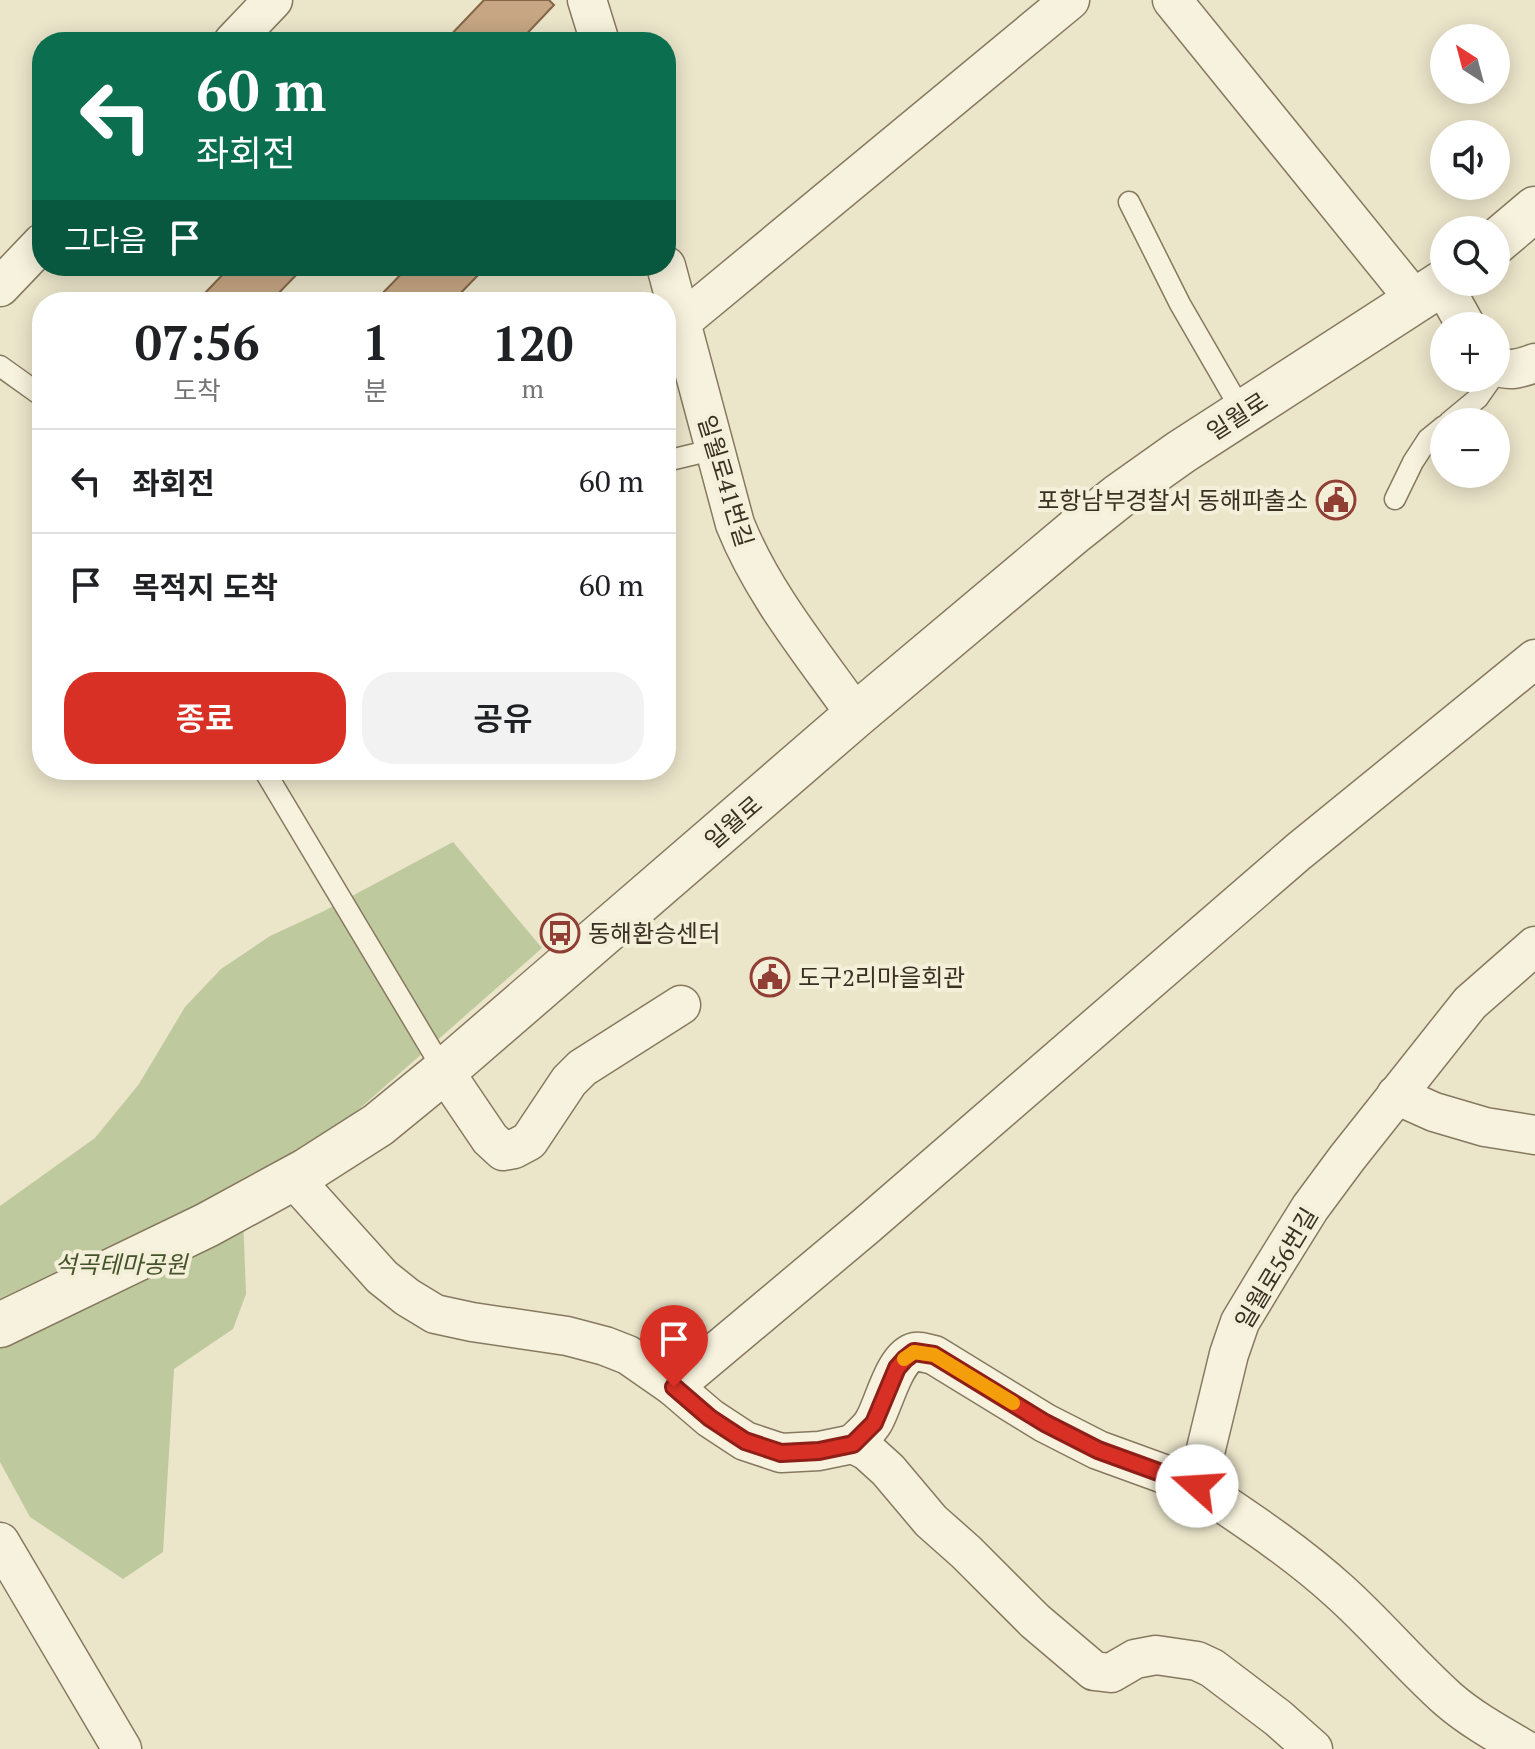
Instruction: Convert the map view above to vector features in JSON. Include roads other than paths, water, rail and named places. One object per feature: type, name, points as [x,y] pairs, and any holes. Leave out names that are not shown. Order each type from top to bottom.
[{"type":"street","points":[[243,32],[273,0]]},
{"type":"street","points":[[587,0],[597,32]]},
{"type":"street","points":[[681,322],[1070,0]]},
{"type":"street","points":[[1172,0],[1430,285]]},
{"type":"street","points":[[1510,230],[1535,209]]},
{"type":"street","points":[[0,287],[32,253]]},
{"type":"street","name":"일월로","points":[[0,1325],[207,1225],[293,1178],[378,1125],[1075,531],[1169,461],[1430,292]]},
{"type":"street","points":[[1440,296],[1454,312]]},
{"type":"street","name":"일월로41번길","points":[[676,303],[735,524],[747,553],[761,580],[856,715]]},
{"type":"street","points":[[674,1387],[866,1226],[1298,852],[1535,659]]},
{"type":"street","name":"일월로56번길","points":[[1197,1486],[1229,1354],[1240,1322],[1310,1208],[1470,1003],[1535,946]]},
{"type":"street","points":[[444,1071],[490,1139],[503,1151],[514,1149],[529,1141],[569,1081],[582,1068],[681,1005]]},
{"type":"street","points":[[1396,1095],[1434,1112],[1485,1127],[1535,1135]]},
{"type":"street","points":[[293,1178],[382,1277],[435,1314],[567,1336],[628,1355],[745,1441],[781,1453],[819,1451],[853,1444],[874,1423],[897,1368],[905,1359],[914,1352],[934,1355],[1045,1423],[1098,1450],[1197,1486],[1270,1534],[1342,1593],[1448,1699],[1474,1719],[1524,1749]]},
{"type":"street","points":[[853,1444],[867,1451],[888,1470],[931,1521],[1035,1621],[1094,1671],[1111,1673],[1135,1659],[1156,1655],[1197,1661],[1212,1668],[1278,1718],[1313,1749]]},
{"type":"street","points":[[0,1542],[122,1749]]},
{"type":"lane","points":[[1129,202],[1180,304],[1243,413]]},
{"type":"lane","points":[[0,366],[32,389]]},
{"type":"lane","points":[[1466,408],[1483,392]]},
{"type":"lane","points":[[1395,499],[1430,437]]},
{"type":"lane","points":[[676,459],[716,449]]},
{"type":"lane","points":[[270,780],[444,1071]]},
{"type":"place","name":"포항남부경찰서 동해파출소","points":[[1336,500]]},
{"type":"place","name":"동해환승센터","points":[[560,933]]},
{"type":"place","name":"도구2리마을회관","points":[[770,977]]},
{"type":"park label","name":"석곡테마공원","points":[[121,1264]]}]
